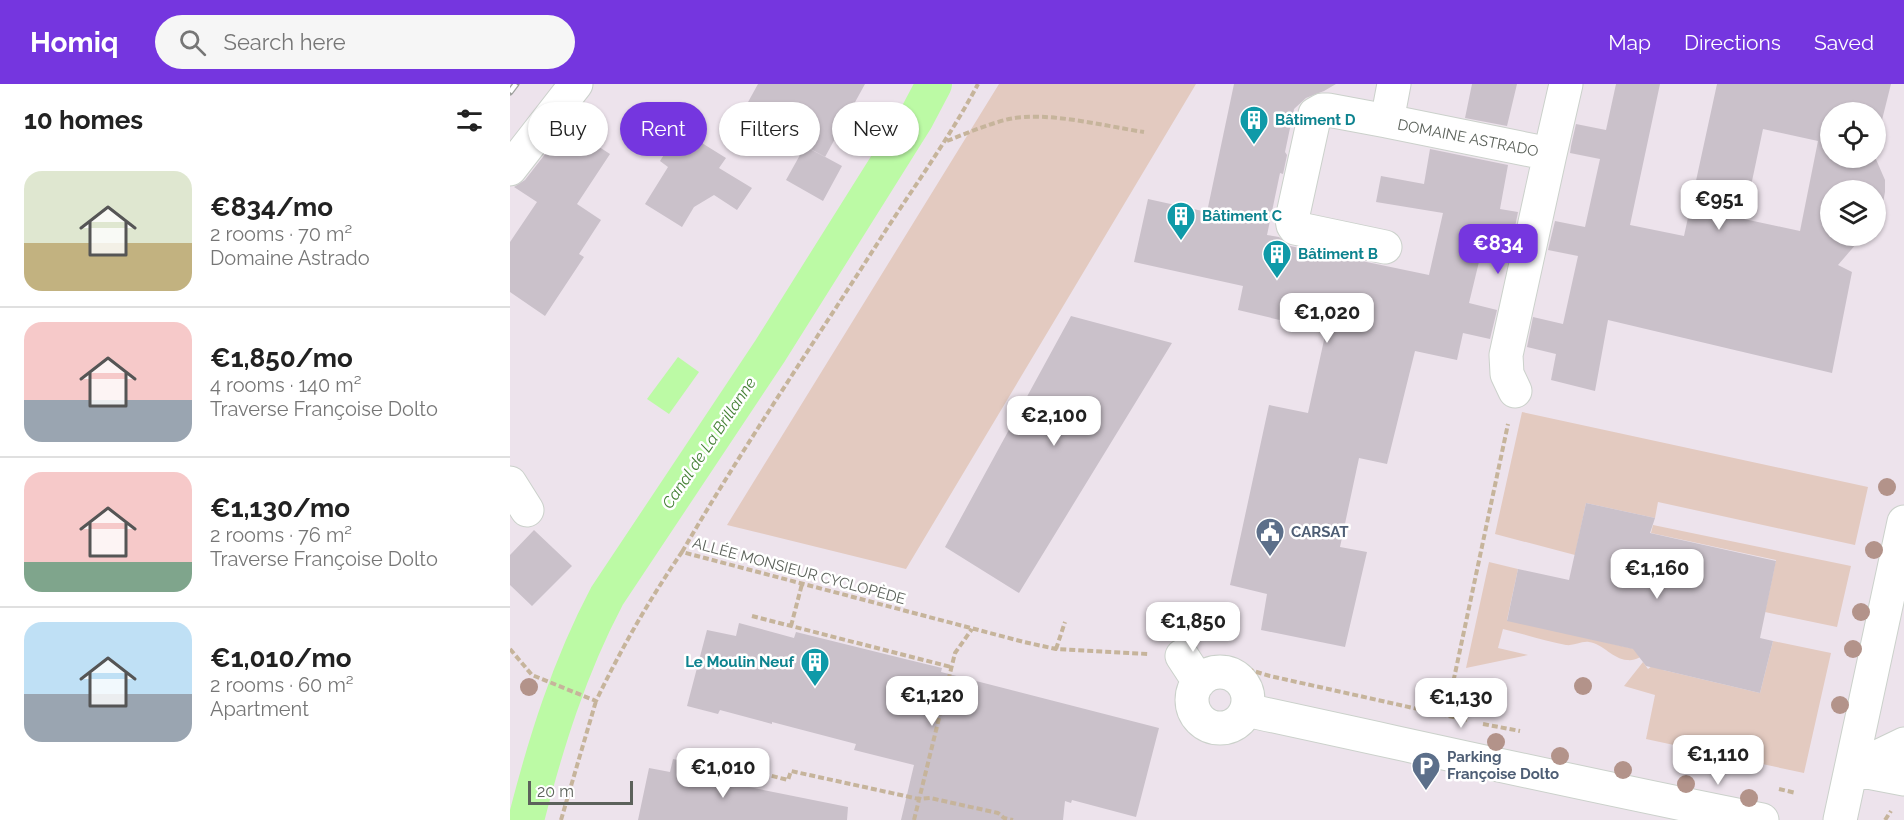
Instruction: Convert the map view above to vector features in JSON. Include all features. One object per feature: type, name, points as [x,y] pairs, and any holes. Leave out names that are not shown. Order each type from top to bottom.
[{"type":"street","points":[[510,169],[576,84]]},
{"type":"street","name":"DOMAINE ASTRADO","points":[[1386,121],[1394,84]]},
{"type":"street","name":"DOMAINE ASTRADO","points":[[1515,391],[1507,374],[1506,355],[1566,84]]},
{"type":"street","name":"DOMAINE ASTRADO","points":[[1385,248],[1295,228],[1293,225],[1292,219],[1315,114],[1322,110],[1550,154]]},
{"type":"street","points":[[510,483],[527,510]]},
{"type":"street","points":[[1840,820],[1904,522]]},
{"type":"street","points":[[1190,669],[1194,688],[1192,703],[1198,717],[1218,728],[1234,724],[1245,710],[1465,756],[1656,800],[1762,820]]},
{"type":"street","points":[[1852,769],[1904,744]]},
{"type":"street","points":[[1852,769],[1904,779]]},
{"type":"path","points":[[682,552],[712,500],[946,141],[978,84]]},
{"type":"path","points":[[946,141],[993,123],[1027,118],[1085,122],[1144,132]]},
{"type":"path","points":[[1446,715],[1515,391]]},
{"type":"path","name":"ALLÉE MONSIEUR CYCLOPÈDE","points":[[561,820],[596,701],[621,649],[659,585],[682,552],[1056,649],[1190,669],[1214,660],[1270,676],[1472,721]]},
{"type":"path","points":[[791,626],[802,584]]},
{"type":"path","points":[[752,616],[951,667]]},
{"type":"path","points":[[1056,649],[1065,622]]},
{"type":"path","points":[[914,820],[955,653],[972,629]]},
{"type":"path","points":[[510,649],[532,675],[596,701]]},
{"type":"path","points":[[1482,723],[1527,733]]},
{"type":"path","points":[[702,758],[788,780],[791,771],[919,799],[930,798],[998,813],[1004,818],[1013,820]]},
{"type":"path","points":[[1773,788],[1796,793]]},
{"type":"shaded area","points":[[999,84],[1196,84],[906,569],[727,525]]},
{"type":"shaded area","points":[[678,357],[699,372],[669,414],[647,399]]},
{"type":"shaded area","points":[[1522,412],[1868,487],[1855,545],[1658,502],[1655,518],[1586,503],[1575,555],[1495,534]]},
{"type":"shaded area","points":[[1653,525],[1851,566],[1837,627],[1765,612],[1776,560],[1651,533]]},
{"type":"shaded area","points":[[1489,562],[1518,569],[1507,620],[1648,652],[1635,659],[1627,660],[1617,657],[1594,643],[1566,645],[1503,629],[1498,648],[1528,655],[1466,668]]},
{"type":"shaded area","points":[[1773,641],[1831,653],[1804,773],[1646,739],[1655,695],[1624,686],[1643,662],[1648,669],[1656,663],[1663,670],[1760,693]]},
{"type":"building","points":[[758,84],[865,84],[855,102],[832,102],[832,144],[825,157],[820,154],[820,102],[748,102]]},
{"type":"building","points":[[1234,84],[1336,84],[1306,98],[1294,109],[1283,174],[1280,173],[1267,235],[1279,237],[1290,246],[1429,275],[1443,213],[1376,202],[1381,176],[1424,184],[1430,149],[1508,165],[1500,209],[1518,212],[1512,242],[1485,237],[1469,303],[1497,310],[1490,339],[1463,333],[1457,360],[1415,351],[1387,464],[1359,458],[1340,547],[1367,552],[1345,647],[1261,630],[1267,594],[1230,585],[1269,405],[1308,413],[1326,331],[1238,310],[1243,286],[1134,262],[1148,199],[1207,212]]},
{"type":"building","points":[[1472,84],[1517,84],[1507,126],[1465,118]]},
{"type":"building","points":[[1616,84],[1660,84],[1630,225],[1684,236],[1717,84],[1891,84],[1886,104],[1886,102],[1820,102],[1820,168],[1880,168],[1885,180],[1820,180],[1820,246],[1854,246],[1838,265],[1852,272],[1832,373],[1608,320],[1595,391],[1551,380],[1556,354],[1527,347],[1533,317],[1563,324],[1578,256],[1548,250],[1555,221],[1585,227],[1600,159],[1570,153],[1576,124],[1606,130]],"holes":[[[1763,129],[1818,141],[1800,231],[1744,219]]]},
{"type":"building","points":[[707,146],[719,154],[719,156],[726,158],[719,168],[752,188],[737,210],[714,195],[694,207],[682,227],[645,204],[668,167],[660,161],[663,156],[707,156]]},
{"type":"building","points":[[608,153],[610,154],[577,204],[601,220],[579,254],[584,257],[545,316],[510,292],[510,242],[537,202],[514,187],[525,180],[544,156],[608,156]]},
{"type":"building","points":[[820,154],[842,166],[823,201],[786,180],[799,156],[820,156]]},
{"type":"building","points":[[1071,316],[1172,343],[1019,593],[945,547]]},
{"type":"building","points":[[1586,503],[1655,518],[1650,533],[1776,561],[1760,638],[1773,641],[1760,693],[1646,666],[1633,649],[1507,621],[1518,569],[1569,580]]},
{"type":"building","points":[[534,530],[572,566],[532,606],[510,585],[510,555]]},
{"type":"building","points":[[739,623],[794,638],[796,632],[942,668],[941,672],[1159,728],[1136,817],[1072,800],[1071,803],[1065,801],[1063,820],[901,820],[914,765],[854,750],[856,744],[772,722],[772,724],[720,710],[718,714],[687,706],[707,630],[736,636]]},
{"type":"building","points":[[673,759],[703,765],[701,774],[734,781],[734,784],[848,807],[847,820],[638,820],[649,768],[670,772]]},
{"type":"waterway","name":"Canal de La Brillanne","points":[[526,820],[542,762],[570,678],[607,596],[770,351],[915,120],[934,84]]},
{"type":"railway","points":[[510,92],[516,84]]},
{"type":"place","name":"Bâtiment D","points":[[1254,146]]},
{"type":"place","name":"Bâtiment C","points":[[1181,242]]},
{"type":"place","name":"Bâtiment B","points":[[1277,280]]},
{"type":"place","name":"CARSAT","points":[[1270,558]]},
{"type":"place","name":"Le Moulin Neuf","points":[[815,688]]},
{"type":"place","name":"Parking Françoise Dolto","points":[[1426,792]]}]
